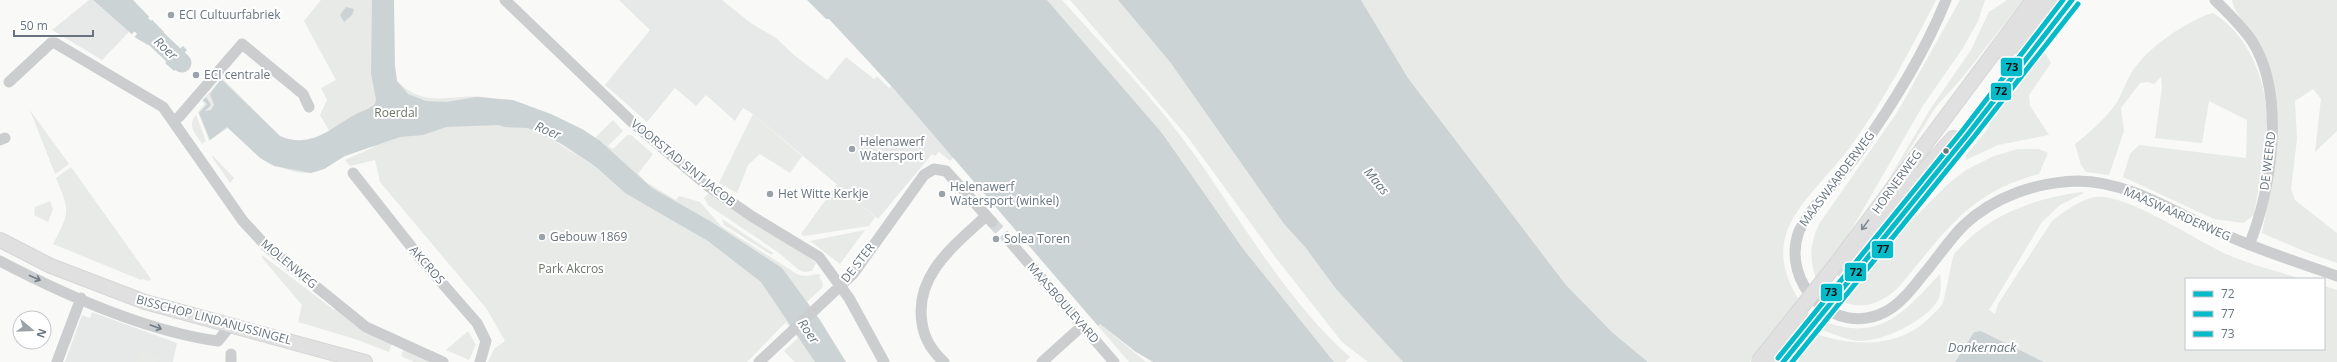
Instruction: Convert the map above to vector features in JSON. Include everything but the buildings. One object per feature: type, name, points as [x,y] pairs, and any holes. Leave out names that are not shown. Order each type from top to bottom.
[{"type":"main road","name":"HORNERWEG","points":[[1783,362],[1844,270],[2033,0]]},
{"type":"main road","name":"HORNERWEG","points":[[1903,194],[1948,127],[2045,0]]},
{"type":"main road","name":"HORNERWEG","points":[[1771,362],[1903,194],[1955,135],[2059,0]]},
{"type":"main road","name":"HORNERWEG","points":[[1758,362],[1963,140],[2072,0]]},
{"type":"main road","name":"BISSCHOP LINDANUSSINGEL","points":[[0,240],[51,266],[116,292],[175,312],[293,341],[366,362]]},
{"type":"street","name":"VOORSTAD SINT JACOB","points":[[505,0],[633,123],[708,186],[753,217],[819,257],[841,286],[884,362]]},
{"type":"street","name":"MAASWAARDERWEG","points":[[1946,0],[1928,39],[1901,88],[1871,135],[1799,231],[1794,248],[1797,272],[1805,288],[1821,305],[1839,315],[1855,318],[1869,317],[1884,313],[1905,296],[1956,234],[1973,218],[2010,196],[2049,184],[2079,181],[2112,186],[2137,194],[2249,245]]},
{"type":"street","name":"DE WEERD","points":[[2215,0],[2252,41],[2264,69],[2270,96],[2272,125],[2269,164],[2262,208],[2249,245]]},
{"type":"street","name":"MOLENWEG","points":[[9,82],[51,43],[55,43],[163,107],[243,221],[266,246],[366,327],[444,362]]},
{"type":"street","points":[[173,121],[179,117],[242,44],[304,94],[309,107]]},
{"type":"street","name":"DE STER","points":[[759,362],[782,338],[853,274],[924,175],[934,169],[946,171],[989,219],[940,261],[928,278],[922,295],[920,311],[923,331],[937,356],[944,362]]},
{"type":"street","name":"AKCROS","points":[[353,173],[416,253],[477,323],[486,341],[480,362]]},
{"type":"street","name":"MAASBOULEVARD","points":[[1012,244],[1114,362]]},
{"type":"street","points":[[2249,245],[2337,276]]},
{"type":"street","name":"BISSCHOP LINDANUSSINGEL","points":[[0,261],[81,298],[167,331],[218,341],[230,326]]},
{"type":"street","points":[[57,362],[81,298]]},
{"type":"street","points":[[1042,362],[1082,326]]},
{"type":"shaded area","points":[[89,0],[93,0],[129,32],[102,60],[52,30]]},
{"type":"shaded area","points":[[619,0],[722,0],[752,24],[776,38],[794,55],[827,80],[846,57],[874,79],[877,76],[889,88],[892,86],[954,157],[950,161],[939,152],[935,156],[932,154],[878,219],[753,114],[743,108],[735,121],[706,95],[696,106],[675,88],[647,122],[605,85],[650,30]]},
{"type":"shaded area","points":[[92,312],[177,343],[173,362],[65,362],[82,315],[90,318]]},
{"type":"green space","name":"Park Akcros","points":[[321,0],[388,0],[387,30],[397,81],[407,90],[428,98],[484,97],[497,99],[526,108],[599,140],[596,137],[613,120],[623,131],[608,146],[613,149],[627,135],[631,135],[653,154],[638,174],[646,182],[676,200],[679,196],[700,202],[721,226],[797,274],[804,276],[816,274],[821,275],[819,277],[823,283],[822,288],[807,302],[846,362],[795,362],[784,351],[798,338],[786,322],[747,362],[488,362],[494,349],[505,341],[486,308],[380,182],[375,160],[350,166],[345,160],[376,146],[348,153],[324,169],[311,173],[284,169],[271,162],[247,146],[228,128],[209,141],[198,112],[205,104],[202,101],[222,78],[284,140],[296,145],[330,132],[320,115],[327,100],[321,88],[336,80],[304,21]],"holes":[[[548,137],[594,162],[644,204],[625,193],[596,167]]]},
{"type":"green space","points":[[1047,0],[1062,0],[1163,114],[1194,154],[1266,260],[1306,312],[1350,357],[1345,362],[1334,362],[1244,250],[1162,133]]},
{"type":"green space","points":[[1070,0],[1118,0],[1170,62],[1284,224],[1305,247],[1336,289],[1403,362],[1368,362],[1342,342],[1276,258],[1187,136]]},
{"type":"green space","points":[[1361,0],[1936,0],[1875,111],[1851,146],[1797,212],[1791,223],[1786,234],[1783,251],[1787,276],[1799,300],[1750,362],[1648,362],[1613,333],[1566,285],[1408,78]]},
{"type":"green space","points":[[1960,0],[1985,0],[1978,21],[1963,48],[1922,107],[1849,234],[1816,278],[1812,264],[1812,245],[1819,224],[1898,111]]},
{"type":"green space","points":[[2007,0],[2023,0],[1962,78],[1935,108],[1870,215],[1868,214],[1931,108],[1971,50],[1989,12]]},
{"type":"green space","points":[[2232,0],[2337,0],[2337,131],[2315,152],[2321,99],[2313,89],[2295,101],[2297,139],[2291,189],[2295,200],[2337,233],[2337,263],[2306,252],[2262,233],[2274,165],[2277,120],[2276,97],[2264,52],[2237,13]]},
{"type":"green space","points":[[2213,13],[2236,33],[2253,60],[2259,75],[2266,106],[2267,121],[2265,144],[2254,215],[2243,223],[2214,219],[2123,177],[2130,154],[2139,145],[2246,158],[2247,120],[2209,101],[2202,143],[2155,138],[2162,87],[2161,77],[2154,84],[2148,82],[2140,83],[2121,108],[2124,131],[2109,175],[2086,172],[2081,165],[2075,144],[2111,111],[2132,72],[2147,54],[2168,36],[2191,22]]},
{"type":"green space","points":[[2043,50],[2051,63],[2029,95],[2030,106],[2049,135],[1998,145],[1966,160],[1966,155],[1987,130],[1998,104],[2016,80]]},
{"type":"green space","points":[[30,110],[69,164],[55,174]]},
{"type":"green space","points":[[753,114],[802,156],[790,173],[760,154],[748,165],[737,193],[719,183]]},
{"type":"green space","points":[[196,115],[206,141],[202,144],[192,126],[193,119]]},
{"type":"green space","points":[[2018,149],[2039,149],[2048,153],[2039,174],[2014,182],[1993,192],[1975,204],[1958,218],[1943,234],[1897,289],[1878,302],[1857,305],[1842,301],[1907,225],[1949,183],[1966,170],[1994,156]]},
{"type":"green space","points":[[213,156],[234,178],[230,183],[212,157]]},
{"type":"green space","points":[[71,167],[151,279],[149,281],[143,279],[141,280],[53,244],[63,225],[66,212],[64,198],[56,178]]},
{"type":"green space","points":[[837,184],[875,217],[869,226],[804,236],[801,234]]},
{"type":"green space","points":[[710,192],[809,257],[816,263],[812,271],[804,272],[799,270],[779,253],[708,205],[704,198]]},
{"type":"green space","points":[[2081,192],[2084,193],[2060,205],[2042,222],[1989,310],[1995,314],[1998,304],[2052,221],[2066,210],[2084,201],[2095,197],[2109,198],[2125,202],[2144,210],[2233,257],[2299,278],[2185,278],[2185,350],[2325,350],[2325,286],[2337,290],[2337,362],[2044,362],[1981,331],[1974,332],[1955,362],[1793,362],[1816,334],[1846,341],[1877,342],[1906,334],[1919,326],[1938,310],[1942,304],[1955,253],[1968,240],[1982,228],[2012,211],[2028,204]]},
{"type":"green space","points":[[50,201],[53,209],[48,222],[34,215],[35,207]]},
{"type":"green space","points":[[722,219],[773,254],[770,254],[724,225]]},
{"type":"green space","points":[[865,230],[840,264],[810,241]]},
{"type":"green space","points":[[262,255],[334,310],[337,307],[392,343],[389,352],[355,339],[298,322],[302,305],[262,258]]},
{"type":"green space","points":[[1940,274],[1941,285],[1939,299],[1937,302],[1923,316],[1892,334],[1881,338],[1856,341],[1819,329],[1825,322],[1845,327],[1862,328],[1877,326],[1890,320],[1903,311]]},
{"type":"green space","points":[[1100,324],[1146,362],[1129,362],[1098,326]]},
{"type":"green space","points":[[468,331],[476,345],[469,360],[446,350]]},
{"type":"green space","points":[[404,348],[435,362],[414,362],[401,356]]},
{"type":"green space","points":[[140,350],[158,357],[156,362],[136,362]]},
{"type":"water","points":[[93,0],[133,0],[164,32],[148,45],[136,38]]},
{"type":"water","name":"Roerdal","points":[[372,0],[394,0],[395,66],[397,81],[408,94],[426,101],[446,102],[476,97],[513,100],[551,114],[582,129],[599,140],[652,188],[710,221],[782,268],[820,320],[846,362],[815,362],[761,282],[708,241],[625,193],[596,167],[560,143],[528,128],[504,127],[499,125],[446,127],[423,135],[400,137],[345,156],[324,169],[311,173],[274,166],[260,158],[227,127],[210,140],[199,113],[207,104],[203,100],[206,97],[211,105],[205,111],[211,110],[214,105],[210,94],[221,79],[280,136],[292,140],[302,140],[322,135],[375,104],[376,99],[371,74]]},
{"type":"water","points":[[807,0],[1047,0],[1162,133],[1244,250],[1334,362],[1153,362],[1136,352],[1100,324],[1098,326],[894,89],[829,19],[826,19]]},
{"type":"water","name":"Maas","points":[[1118,0],[1361,0],[1408,78],[1566,285],[1613,333],[1648,362],[1403,362],[1336,289],[1305,247],[1284,224],[1170,62]]},
{"type":"water","points":[[346,7],[354,9],[352,15],[344,22],[340,15]]},
{"type":"water","points":[[183,46],[187,50],[184,53],[188,56],[174,71],[165,63]]},
{"type":"water","name":"Donkernack","points":[[1981,331],[2044,362],[1955,362],[1974,332]]},
{"type":"pier","points":[[151,15],[154,18],[133,38],[130,36]]},
{"type":"waterway","name":"Roer","points":[[115,0],[182,63]]},
{"type":"tunnel","points":[[992,222],[1012,244]]},
{"type":"transit line","name":"73","points":[[1778,358],[1963,130],[2063,0]]},
{"type":"transit line","name":"72","points":[[1783,362],[1968,134],[2072,0]]},
{"type":"transit line","name":"77","points":[[1792,362],[1973,138],[2078,4]]},
{"type":"place","name":"ECI Cultuurfabriek","points":[[171,15]]},
{"type":"place","name":"ECI centrale","points":[[196,75]]},
{"type":"place","name":"Helenawerf Watersport","points":[[852,149]]},
{"type":"place","name":"Het Witte Kerkje","points":[[770,194]]},
{"type":"place","name":"Helenawerf Watersport (winkel)","points":[[942,194]]},
{"type":"place","name":"Gebouw 1869","points":[[542,237]]},
{"type":"place","name":"Solea Toren","points":[[996,239]]}]
